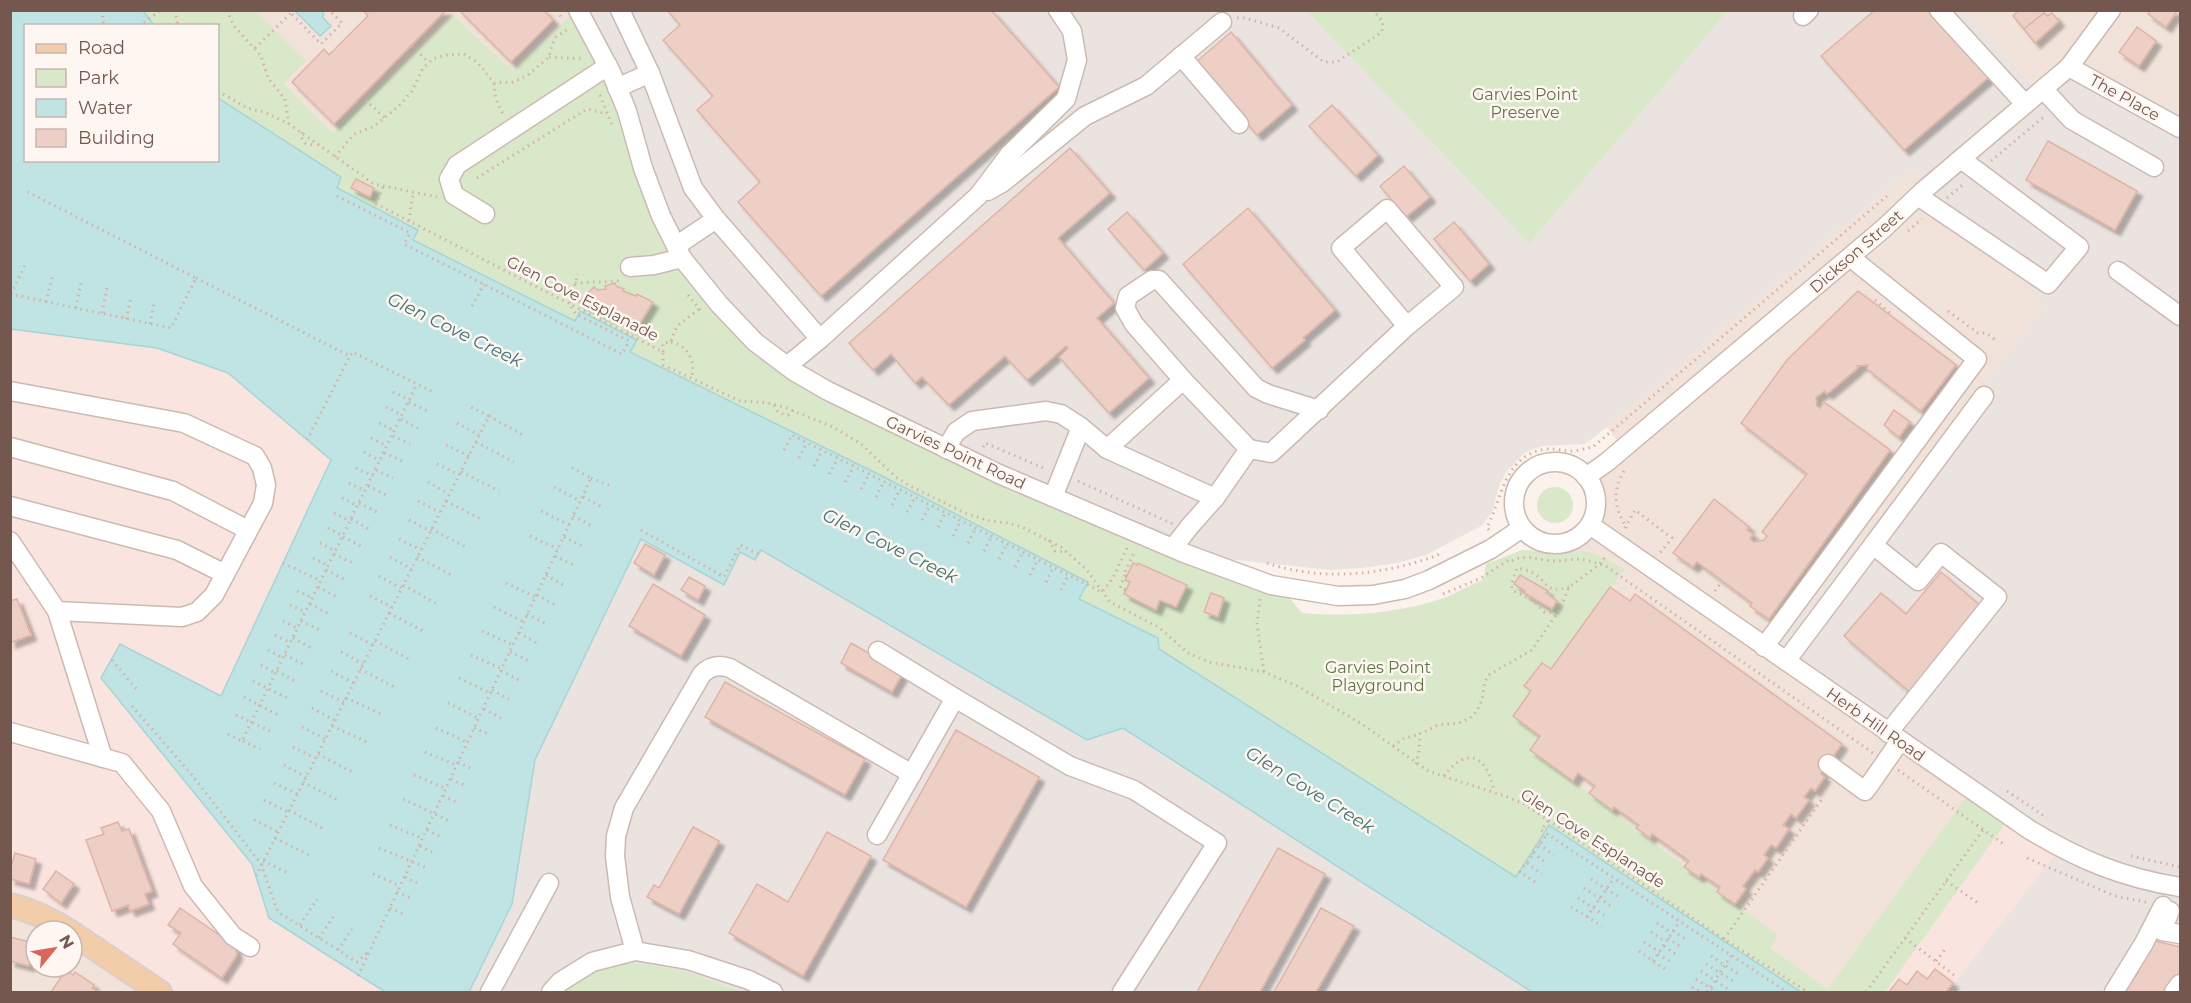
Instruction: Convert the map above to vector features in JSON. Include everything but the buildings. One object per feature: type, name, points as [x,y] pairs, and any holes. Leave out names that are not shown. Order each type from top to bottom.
[{"type":"main road","points":[[10,905],[45,919]]},
{"type":"main road","points":[[84,941],[160,993]]},
{"type":"street","name":"Garvies Point Road","points":[[578,10],[608,66],[627,111],[661,216],[679,252],[719,304],[755,342],[787,366],[828,391],[946,449],[1053,496],[1173,548],[1271,585],[1338,596],[1373,595],[1405,589],[1429,580],[1491,549],[1522,528]]},
{"type":"street","points":[[620,10],[650,73],[693,188],[716,219],[820,339]]},
{"type":"street","points":[[787,366],[978,196],[1009,155],[1066,99],[1077,60],[1072,31],[1058,10]]},
{"type":"street","points":[[1939,10],[2025,104]]},
{"type":"street","name":"Dickson Street","points":[[1586,477],[1607,462],[1850,257],[1918,195],[2069,67],[2104,14]]},
{"type":"street","points":[[978,196],[1002,183],[1085,116],[1146,86],[1222,22]]},
{"type":"street","points":[[1181,56],[1239,124]]},
{"type":"street","points":[[485,214],[454,195],[449,178],[454,168],[464,159],[608,66]]},
{"type":"street","name":"The Place","points":[[2069,67],[2181,128]]},
{"type":"street","points":[[617,88],[650,73]]},
{"type":"street","points":[[2043,89],[2072,120],[2154,167]]},
{"type":"street","points":[[1918,195],[2048,284],[2079,247],[1960,159]]},
{"type":"street","points":[[1319,410],[1256,388],[1159,280],[1152,280],[1128,296],[1125,308],[1134,324],[1183,380],[1249,449],[1271,453],[1319,410],[1407,326],[1454,286],[1387,209],[1341,248],[1407,326]]},
{"type":"street","points":[[630,267],[654,265],[679,252],[716,219]]},
{"type":"street","points":[[1764,646],[1977,359],[1850,257]]},
{"type":"street","points":[[2118,271],[2181,316]]},
{"type":"street","points":[[1107,449],[1183,380]]},
{"type":"street","points":[[10,391],[184,423],[255,456],[262,468],[266,485],[263,503],[225,574],[207,604],[197,612],[182,617],[57,611]]},
{"type":"street","points":[[1786,661],[1984,396]]},
{"type":"street","points":[[946,449],[956,432],[972,421],[1046,411],[1061,414],[1107,449],[1215,498]]},
{"type":"street","points":[[1053,496],[1081,427]]},
{"type":"street","points":[[10,447],[173,491],[248,530]]},
{"type":"street","points":[[1173,548],[1215,498],[1249,449]]},
{"type":"street","points":[[1548,463],[1562,463],[1575,468],[1586,477],[1592,486],[1595,513],[1590,525],[1580,536],[1568,543],[1542,543],[1531,537],[1522,528],[1516,516],[1514,502],[1517,488],[1524,476],[1535,467],[1548,463]]},
{"type":"street","points":[[10,506],[177,550],[225,574]]},
{"type":"street","name":"Herb Hill Road","points":[[1590,525],[2017,822],[2074,856],[2106,870],[2181,887]]},
{"type":"street","points":[[10,541],[57,611],[103,758]]},
{"type":"street","points":[[1828,764],[1866,789],[1886,762],[1894,737],[1997,597],[1941,553],[1918,581],[1873,545]]},
{"type":"street","points":[[878,651],[1070,766],[1134,790],[1216,843],[1122,993]]},
{"type":"street","points":[[635,951],[620,897],[615,856],[616,836],[624,808],[702,674],[708,669],[716,666],[730,668],[912,774]]},
{"type":"street","points":[[878,835],[955,698]]},
{"type":"street","points":[[10,732],[122,763],[161,811],[193,886],[233,936],[250,947]]},
{"type":"street","points":[[490,993],[549,883]]},
{"type":"street","points":[[2167,907],[2162,931],[2181,934]]},
{"type":"street","points":[[2114,993],[2167,907]]},
{"type":"street","points":[[551,993],[560,982],[592,963],[635,951],[688,960],[748,980],[773,993]]},
{"type":"street","points":[[2174,993],[2181,984]]},
{"type":"path","points":[[102,10],[103,22],[106,24]]},
{"type":"path","points":[[142,24],[161,10]]},
{"type":"path","points":[[226,10],[234,26],[261,56],[267,78],[285,99],[289,124]]},
{"type":"path","points":[[255,48],[289,12],[321,44],[342,23],[329,10]]},
{"type":"path","points":[[1222,22],[1245,18],[1279,28],[1324,62],[1336,62],[1382,32],[1383,22],[1373,10]]},
{"type":"path","points":[[494,83],[521,79],[537,69],[549,57],[556,37],[568,29]]},
{"type":"path","points":[[411,46],[428,62]]},
{"type":"path","points":[[579,49],[585,59]]},
{"type":"path","points":[[335,157],[354,134],[373,127],[386,118],[412,91],[428,62],[445,54],[464,54],[478,63],[494,83],[494,92],[504,115],[510,111]]},
{"type":"path","points":[[549,57],[585,59]]},
{"type":"path","points":[[581,63],[585,59]]},
{"type":"path","points":[[219,92],[247,108],[264,112],[289,124],[374,184],[440,198],[454,195]]},
{"type":"path","points":[[362,96],[386,118]]},
{"type":"path","points":[[477,178],[587,109],[607,114]]},
{"type":"path","points":[[1905,234],[2048,113]]},
{"type":"path","points":[[302,132],[301,137],[305,143],[312,145],[317,142]]},
{"type":"path","name":"Glen Cove Esplanade","points":[[383,187],[376,204],[663,352],[663,365],[740,401],[774,405],[825,423],[861,444],[896,477],[908,485],[965,513],[990,521],[1008,523],[1049,540],[1068,552],[1087,570],[1110,602],[1160,628],[1181,648],[1196,657],[1209,662],[1264,672],[1297,686],[1362,723],[1416,764],[1524,804],[1808,993]]},
{"type":"path","points":[[28,192],[350,356]]},
{"type":"path","points":[[409,221],[413,193]]},
{"type":"path","points":[[337,196],[410,233],[404,244],[622,354],[628,341],[576,314],[569,304],[578,274]]},
{"type":"path","points":[[1482,533],[1487,527],[1506,478],[1515,466],[1534,452],[1546,449],[1569,451],[1593,447],[1887,196]]},
{"type":"path","points":[[25,265],[11,294],[171,328],[196,278]]},
{"type":"path","points":[[46,302],[53,274]]},
{"type":"path","points":[[75,308],[81,283]]},
{"type":"path","points":[[472,306],[484,284]]},
{"type":"path","points":[[102,314],[107,288]]},
{"type":"path","points":[[126,319],[131,298]]},
{"type":"path","points":[[150,324],[154,303]]},
{"type":"path","points":[[671,342],[673,333],[681,322],[699,309]]},
{"type":"path","points":[[663,352],[663,343],[671,342],[682,347],[690,357],[693,368],[691,379]]},
{"type":"path","points":[[307,440],[352,352],[433,392]]},
{"type":"path","points":[[242,741],[417,384]]},
{"type":"path","points":[[393,392],[427,411]]},
{"type":"path","points":[[466,405],[524,436]]},
{"type":"path","points":[[774,405],[776,410],[783,415],[794,411]]},
{"type":"path","points":[[386,407],[418,428]]},
{"type":"path","points":[[256,876],[489,416]]},
{"type":"path","points":[[379,423],[395,430]]},
{"type":"path","points":[[457,423],[479,435]]},
{"type":"path","points":[[784,450],[792,435],[1102,592],[1113,578],[1128,546]]},
{"type":"path","points":[[392,436],[410,444]]},
{"type":"path","points":[[371,438],[387,446]]},
{"type":"path","points":[[476,442],[514,462]]},
{"type":"path","points":[[799,458],[807,442]]},
{"type":"path","points":[[982,448],[985,443],[1089,485],[1186,530]]},
{"type":"path","points":[[446,445],[469,456]]},
{"type":"path","points":[[814,466],[822,450]]},
{"type":"path","points":[[364,452],[380,461]]},
{"type":"path","points":[[384,453],[402,461]]},
{"type":"path","points":[[829,474],[838,458]]},
{"type":"path","points":[[437,464],[499,491]]},
{"type":"path","points":[[845,482],[854,466]]},
{"type":"path","points":[[356,468],[373,476]]},
{"type":"path","points":[[572,468],[613,487]]},
{"type":"path","points":[[376,470],[393,478]]},
{"type":"path","points":[[1625,470],[1618,482],[1615,495],[1616,506],[1630,532]]},
{"type":"path","points":[[861,489],[869,474]]},
{"type":"path","points":[[358,976],[591,478]]},
{"type":"path","points":[[876,497],[884,481]]},
{"type":"path","points":[[428,482],[449,494]]},
{"type":"path","points":[[349,483],[365,491]]},
{"type":"path","points":[[368,486],[386,495]]},
{"type":"path","points":[[554,487],[580,501]]},
{"type":"path","points":[[892,505],[900,489]]},
{"type":"path","points":[[583,497],[604,508]]},
{"type":"path","points":[[907,512],[915,497]]},
{"type":"path","points":[[342,498],[377,512]]},
{"type":"path","points":[[418,501],[440,512]]},
{"type":"path","points":[[446,501],[481,519]]},
{"type":"path","points":[[922,520],[930,505]]},
{"type":"path","points":[[1622,532],[1635,510],[1672,538],[1660,553],[1653,548]]},
{"type":"path","points":[[541,511],[569,525]]},
{"type":"path","points":[[334,513],[369,529]]},
{"type":"path","points":[[938,527],[946,513]]},
{"type":"path","points":[[573,516],[594,527]]},
{"type":"path","points":[[408,520],[466,547]]},
{"type":"path","points":[[953,536],[961,520]]},
{"type":"path","points":[[1487,527],[1491,531]]},
{"type":"path","points":[[328,528],[361,546]]},
{"type":"path","points":[[968,543],[976,528]]},
{"type":"path","points":[[641,530],[724,577],[740,545],[758,554]]},
{"type":"path","points":[[530,536],[558,549]]},
{"type":"path","points":[[984,551],[992,536]]},
{"type":"path","points":[[564,537],[584,547]]},
{"type":"path","points":[[399,538],[421,550]]},
{"type":"path","points":[[1049,540],[1055,551],[1068,552]]},
{"type":"path","points":[[320,543],[353,563]]},
{"type":"path","points":[[999,559],[1007,544]]},
{"type":"path","points":[[1015,567],[1023,552]]},
{"type":"path","points":[[1264,562],[1301,571],[1354,573],[1389,569],[1442,553]]},
{"type":"path","points":[[1506,554],[1517,568],[1531,572],[1551,589],[1561,590],[1569,587],[1600,564],[1605,557]]},
{"type":"path","points":[[555,556],[575,566]]},
{"type":"path","points":[[390,557],[412,568]]},
{"type":"path","points":[[417,557],[452,575]]},
{"type":"path","points":[[1512,561],[1516,558],[1530,557],[1556,561],[1572,559],[1600,564],[1617,573],[2005,844]]},
{"type":"path","points":[[313,558],[344,579]]},
{"type":"path","points":[[1030,575],[1038,559]]},
{"type":"path","points":[[283,563],[321,581]]},
{"type":"path","points":[[1046,582],[1053,567]]},
{"type":"path","points":[[1517,568],[1511,584],[1516,594],[1536,603],[1544,612],[1552,612],[1556,615]]},
{"type":"path","points":[[546,575],[565,586]]},
{"type":"path","points":[[1061,590],[1068,575]]},
{"type":"path","points":[[1125,575],[1120,588],[1126,590]]},
{"type":"path","points":[[379,576],[437,604]]},
{"type":"path","points":[[1715,591],[1722,581]]},
{"type":"path","points":[[506,583],[556,605]]},
{"type":"path","points":[[318,587],[337,597]]},
{"type":"path","points":[[1393,746],[1438,725],[1459,723],[1470,718],[1479,706],[1485,681],[1490,674],[1532,650],[1556,615],[1569,587]]},
{"type":"path","points":[[297,591],[313,598]]},
{"type":"path","points":[[1261,594],[1257,624],[1264,672]]},
{"type":"path","points":[[370,596],[392,607]]},
{"type":"path","points":[[310,604],[328,614]]},
{"type":"path","points":[[290,605],[305,613]]},
{"type":"path","points":[[494,607],[524,622]]},
{"type":"path","points":[[389,613],[423,631]]},
{"type":"path","points":[[527,614],[547,624]]},
{"type":"path","points":[[283,621],[298,628]]},
{"type":"path","points":[[301,621],[320,630]]},
{"type":"path","points":[[483,631],[513,645]]},
{"type":"path","points":[[350,633],[409,659]]},
{"type":"path","points":[[519,633],[537,643]]},
{"type":"path","points":[[275,635],[291,643]]},
{"type":"path","points":[[293,638],[311,648]]},
{"type":"path","points":[[268,650],[303,664]]},
{"type":"path","points":[[341,652],[363,664]]},
{"type":"path","points":[[510,652],[529,661]]},
{"type":"path","points":[[471,655],[519,680]]},
{"type":"path","points":[[111,660],[140,692]]},
{"type":"path","points":[[261,665],[295,681]]},
{"type":"path","points":[[360,669],[394,687]]},
{"type":"path","points":[[331,671],[354,683]]},
{"type":"path","points":[[459,678],[509,699]]},
{"type":"path","points":[[252,681],[286,698]]},
{"type":"path","points":[[321,691],[381,714]]},
{"type":"path","points":[[244,697],[278,715]]},
{"type":"path","points":[[448,703],[479,718]]},
{"type":"path","points":[[132,706],[192,775],[262,863],[278,912],[357,962],[370,950]]},
{"type":"path","points":[[312,708],[335,720]]},
{"type":"path","points":[[483,709],[501,718]]},
{"type":"path","points":[[236,715],[270,731]]},
{"type":"path","points":[[332,726],[367,742]]},
{"type":"path","points":[[302,727],[325,739]]},
{"type":"path","points":[[436,728],[468,742]]},
{"type":"path","points":[[474,728],[489,734]]},
{"type":"path","points":[[228,734],[260,749]]},
{"type":"path","points":[[1416,764],[1420,734]]},
{"type":"path","points":[[293,747],[315,758]]},
{"type":"path","points":[[425,752],[470,768]]},
{"type":"path","points":[[318,753],[352,772]]},
{"type":"path","points":[[1444,776],[1461,759],[1479,759],[1487,766],[1494,792]]},
{"type":"path","points":[[284,765],[306,777]]},
{"type":"path","points":[[414,775],[446,789]]},
{"type":"path","points":[[450,778],[466,786]]},
{"type":"path","points":[[303,782],[338,800]]},
{"type":"path","points":[[274,783],[297,795]]},
{"type":"path","points":[[2007,791],[2055,824]]},
{"type":"path","points":[[442,795],[458,802]]},
{"type":"path","points":[[403,799],[449,821]]},
{"type":"path","points":[[1724,939],[1822,799]]},
{"type":"path","points":[[264,800],[324,829]]},
{"type":"path","points":[[254,819],[278,832]]},
{"type":"path","points":[[1548,821],[1541,830],[1787,993]]},
{"type":"path","points":[[390,825],[422,838]]},
{"type":"path","points":[[426,830],[439,836]]},
{"type":"path","points":[[1866,993],[1983,830]]},
{"type":"path","points":[[1535,882],[1520,873],[1547,834]]},
{"type":"path","points":[[275,838],[309,855]]},
{"type":"path","points":[[1539,844],[1554,855]]},
{"type":"path","points":[[419,846],[432,852]]},
{"type":"path","points":[[380,848],[425,867]]},
{"type":"path","points":[[1533,854],[1547,864]]},
{"type":"path","points":[[2128,856],[2181,867]]},
{"type":"path","points":[[2027,858],[2115,896],[2167,907]]},
{"type":"path","points":[[262,863],[290,874]]},
{"type":"path","points":[[1527,863],[1542,874]]},
{"type":"path","points":[[373,874],[400,886]]},
{"type":"path","points":[[405,877],[417,883]]},
{"type":"path","points":[[1587,917],[1614,878]]},
{"type":"path","points":[[1591,879],[1620,898]]},
{"type":"path","points":[[1946,881],[1978,903]]},
{"type":"path","points":[[1584,888],[1614,908]]},
{"type":"path","points":[[397,892],[411,898]]},
{"type":"path","points":[[1578,898],[1607,917]]},
{"type":"path","points":[[299,926],[316,899]]},
{"type":"path","points":[[1571,907],[1602,926]]},
{"type":"path","points":[[390,908],[403,914]]},
{"type":"path","points":[[319,939],[336,913]]},
{"type":"path","points":[[1653,961],[1680,921]]},
{"type":"path","points":[[1657,923],[1687,940]]},
{"type":"path","points":[[338,951],[352,929]]},
{"type":"path","points":[[1651,932],[1666,942],[1681,947]]},
{"type":"path","points":[[1905,938],[1954,975]]},
{"type":"path","points":[[1644,942],[1671,963]]},
{"type":"path","points":[[1666,942],[1677,955]]},
{"type":"path","points":[[1936,961],[1946,948]]},
{"type":"path","points":[[1639,951],[1666,970]]},
{"type":"path","points":[[1711,956],[1738,974]]},
{"type":"path","points":[[1707,993],[1731,956]]},
{"type":"path","points":[[1706,964],[1733,981]]},
{"type":"path","points":[[1701,971],[1728,989]]},
{"type":"path","points":[[1696,979],[1717,993]]},
{"type":"path","points":[[1692,987],[1701,993]]},
{"type":"shaded area","points":[[256,11],[577,11],[684,270],[1287,595],[1302,613],[1335,616],[1375,613],[1417,606],[1444,598],[1588,528],[1593,516],[1593,503],[1589,490],[1622,447],[1606,426],[1911,169],[2046,307],[1772,652],[2010,817],[1885,992],[1801,992],[1549,825],[1221,688],[1088,582],[882,476],[662,367],[333,133],[284,83]]},
{"type":"shaded area","points":[[578,11],[1306,11],[1529,244],[1728,11],[1967,11],[2033,86],[2058,62],[2180,127],[2180,992],[1947,992],[2060,848],[1772,652],[2045,307],[1911,169],[1592,439],[1584,444],[1544,446],[1523,454],[1506,472],[1499,486],[1492,512],[1483,525],[1426,555],[1397,563],[1362,568],[1330,570],[1180,554],[790,367],[684,257]]},
{"type":"shaded area","points":[[1967,11],[2180,11],[2180,127],[2033,86]]},
{"type":"shaded area","points":[[11,329],[157,348],[228,374],[331,460],[221,696],[121,644],[101,678],[252,864],[269,918],[385,992],[145,992],[84,954],[84,919],[24,920],[11,916]]},
{"type":"shaded area","points":[[641,539],[740,552],[761,550],[1087,740],[1123,728],[1532,992],[469,992],[512,904],[535,760]]},
{"type":"shaded area","points":[[2010,817],[2060,849],[1947,992],[1885,992]]},
{"type":"shaded area","points":[[10,916],[24,920],[24,979],[84,979],[84,954],[145,992],[11,992]]},
{"type":"green space","name":"Garvies Point Playground","points":[[143,11],[256,11],[306,61],[284,83],[333,133],[453,15],[513,71],[575,11],[684,257],[744,329],[828,389],[1287,595],[1302,613],[1338,615],[1374,613],[1427,603],[1483,581],[1486,564],[1522,550],[1593,553],[1625,569],[1551,669],[1541,663],[1525,686],[1531,691],[1513,716],[1540,736],[1530,750],[1778,935],[1770,948],[1828,989],[1971,790],[2010,817],[1885,992],[1801,992],[1549,825],[1516,877],[1159,649],[1158,638],[1079,599],[1088,582],[882,476],[662,367],[398,245],[331,199],[341,177],[219,99],[219,24],[153,24]]},
{"type":"green space","name":"Garvies Point Preserve","points":[[1306,11],[1728,11],[1529,244]]},
{"type":"green space","points":[[1555,487],[1568,492],[1573,505],[1568,518],[1555,523],[1542,518],[1537,505],[1542,492]]},
{"type":"green space","points":[[636,963],[680,970],[742,992],[566,992],[590,974],[607,968]]},
{"type":"water","name":"Glen Cove Creek","points":[[11,10],[143,11],[153,24],[24,24],[24,162],[219,162],[219,99],[341,177],[337,188],[418,230],[413,240],[575,321],[580,311],[637,340],[630,352],[882,476],[1088,582],[1079,599],[1158,638],[1159,649],[1516,877],[1549,825],[1801,992],[1532,992],[1123,728],[1087,740],[761,550],[755,560],[740,552],[724,585],[641,539],[535,760],[512,904],[469,992],[385,992],[269,918],[252,864],[101,678],[120,644],[221,696],[331,460],[228,373],[157,348],[11,329]]},
{"type":"water","points":[[295,11],[321,11],[324,14],[322,17],[331,26],[320,36]]}]
